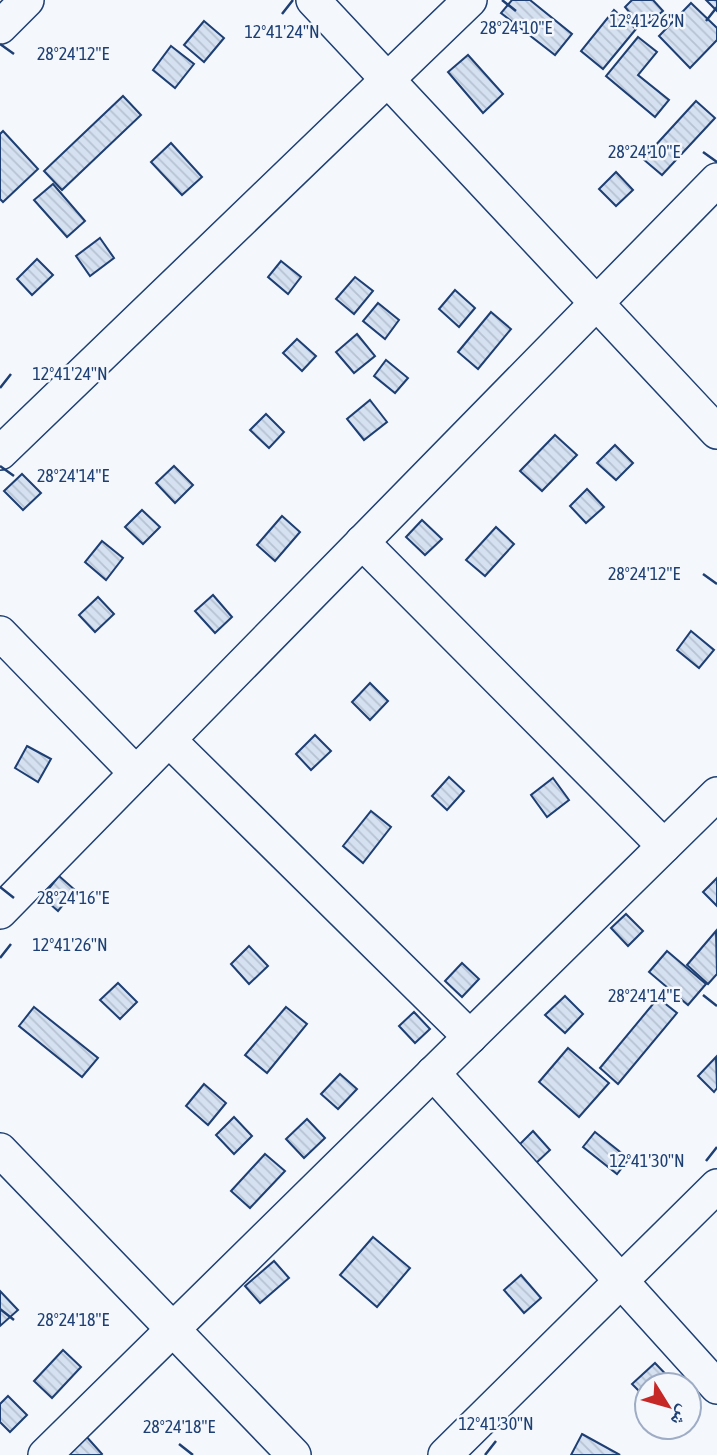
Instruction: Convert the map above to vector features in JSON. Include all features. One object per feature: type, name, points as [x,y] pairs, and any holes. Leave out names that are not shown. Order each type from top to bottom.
[{"type":"street","points":[[0,27],[27,0]]},
{"type":"street","points":[[313,0],[717,432]]},
{"type":"street","points":[[0,453],[470,0]]},
{"type":"street","points":[[0,912],[717,180]]},
{"type":"street","points":[[362,542],[664,846]]},
{"type":"street","points":[[0,633],[136,773]]},
{"type":"street","points":[[169,740],[470,1037]]},
{"type":"street","points":[[45,1455],[717,794]]},
{"type":"street","points":[[433,1073],[717,1387]]},
{"type":"street","points":[[0,1150],[294,1455]]},
{"type":"street","points":[[445,1455],[717,1186]]},
{"type":"building","points":[[512,0],[530,0],[572,34],[555,55],[501,13]]},
{"type":"building","points":[[632,0],[653,0],[663,11],[643,28],[625,7]]},
{"type":"building","points":[[706,0],[717,0],[717,11]]},
{"type":"building","points":[[691,3],[717,28],[717,40],[690,68],[659,36]]},
{"type":"building","points":[[614,10],[636,29],[603,69],[581,51]]},
{"type":"building","points":[[204,21],[224,38],[204,62],[184,45]]},
{"type":"building","points":[[638,37],[657,52],[638,75],[669,100],[655,117],[606,76]]},
{"type":"building","points":[[171,46],[194,64],[175,88],[153,70]]},
{"type":"building","points":[[468,55],[503,94],[483,113],[448,72]]},
{"type":"building","points":[[123,96],[141,115],[62,190],[44,171]]},
{"type":"building","points":[[696,101],[715,118],[662,175],[643,159]]},
{"type":"building","points":[[3,131],[38,169],[3,202],[0,199],[0,134]]},
{"type":"building","points":[[171,143],[202,177],[182,195],[151,162]]},
{"type":"building","points":[[616,172],[633,190],[616,206],[599,189]]},
{"type":"building","points":[[53,184],[85,221],[67,237],[34,200]]},
{"type":"building","points":[[100,238],[114,258],[90,276],[76,256]]},
{"type":"building","points":[[37,259],[53,275],[32,295],[17,279]]},
{"type":"building","points":[[281,261],[301,277],[288,294],[268,277]]},
{"type":"building","points":[[355,277],[373,291],[354,314],[336,299]]},
{"type":"building","points":[[455,290],[475,308],[459,327],[439,309]]},
{"type":"building","points":[[378,303],[399,320],[385,339],[363,321]]},
{"type":"building","points":[[491,312],[511,329],[478,369],[458,352]]},
{"type":"building","points":[[357,334],[375,356],[354,373],[336,352]]},
{"type":"building","points":[[297,339],[316,356],[302,371],[283,353]]},
{"type":"building","points":[[386,360],[408,378],[395,393],[374,376]]},
{"type":"building","points":[[370,400],[387,422],[364,440],[347,419]]},
{"type":"building","points":[[266,414],[284,432],[269,448],[250,430]]},
{"type":"building","points":[[555,435],[577,455],[542,491],[520,471]]},
{"type":"building","points":[[615,445],[633,463],[616,480],[597,463]]},
{"type":"building","points":[[174,466],[193,485],[175,503],[156,483]]},
{"type":"building","points":[[22,474],[41,493],[23,510],[4,491]]},
{"type":"building","points":[[587,489],[604,507],[586,523],[570,506]]},
{"type":"building","points":[[142,510],[160,527],[143,544],[125,527]]},
{"type":"building","points":[[282,516],[300,532],[275,561],[257,545]]},
{"type":"building","points":[[422,520],[442,539],[425,555],[406,537]]},
{"type":"building","points":[[496,527],[514,544],[485,576],[466,560]]},
{"type":"building","points":[[102,541],[123,558],[106,580],[85,562]]},
{"type":"building","points":[[213,595],[232,617],[215,633],[195,611]]},
{"type":"building","points":[[98,597],[114,614],[95,632],[79,615]]},
{"type":"building","points":[[691,631],[714,650],[699,668],[677,650]]},
{"type":"building","points":[[370,683],[388,701],[370,720],[352,702]]},
{"type":"building","points":[[315,735],[331,751],[311,770],[296,754]]},
{"type":"building","points":[[27,746],[51,759],[38,782],[15,768]]},
{"type":"building","points":[[449,777],[464,791],[447,810],[432,796]]},
{"type":"building","points":[[553,778],[569,800],[547,817],[531,795]]},
{"type":"building","points":[[371,811],[391,827],[363,863],[343,846]]},
{"type":"building","points":[[59,876],[75,890],[58,911],[42,897]]},
{"type":"building","points":[[717,878],[717,906],[703,892]]},
{"type":"building","points":[[626,914],[643,931],[628,946],[611,928]]},
{"type":"building","points":[[716,931],[717,974],[708,984],[687,965]]},
{"type":"building","points":[[249,946],[268,966],[249,984],[231,964]]},
{"type":"building","points":[[667,951],[706,984],[688,1005],[649,972]]},
{"type":"building","points":[[462,963],[479,979],[462,997],[445,981]]},
{"type":"building","points":[[118,983],[137,1002],[120,1019],[100,1000]]},
{"type":"building","points":[[565,996],[583,1014],[565,1033],[545,1015]]},
{"type":"building","points":[[658,998],[677,1013],[618,1084],[600,1068]]},
{"type":"building","points":[[34,1007],[98,1058],[82,1077],[19,1026]]},
{"type":"building","points":[[286,1007],[307,1024],[267,1073],[245,1055]]},
{"type":"building","points":[[414,1012],[430,1029],[415,1043],[399,1026]]},
{"type":"building","points":[[568,1048],[609,1083],[579,1117],[539,1082]]},
{"type":"building","points":[[716,1057],[717,1088],[714,1092],[698,1076]]},
{"type":"building","points":[[340,1074],[357,1089],[338,1109],[321,1094]]},
{"type":"building","points":[[204,1084],[226,1103],[208,1125],[186,1106]]},
{"type":"building","points":[[234,1117],[252,1136],[234,1154],[216,1135]]},
{"type":"building","points":[[307,1119],[325,1138],[304,1158],[286,1139]]},
{"type":"building","points":[[533,1131],[550,1150],[535,1164],[518,1146]]},
{"type":"building","points":[[595,1132],[629,1159],[617,1174],[583,1147]]},
{"type":"building","points":[[265,1154],[285,1171],[250,1208],[231,1191]]},
{"type":"building","points":[[373,1237],[410,1268],[377,1307],[340,1275]]},
{"type":"building","points":[[274,1261],[289,1278],[260,1303],[245,1286]]},
{"type":"building","points":[[521,1275],[541,1298],[524,1313],[504,1290]]},
{"type":"building","points":[[0,1291],[18,1310],[0,1326]]},
{"type":"building","points":[[63,1350],[81,1367],[52,1398],[34,1381]]},
{"type":"building","points":[[655,1363],[663,1371],[646,1371]]},
{"type":"building","points":[[8,1396],[27,1415],[10,1432],[0,1422],[0,1404]]},
{"type":"building","points":[[582,1434],[620,1455],[571,1455]]},
{"type":"building","points":[[85,1435],[101,1455],[64,1455]]}]
